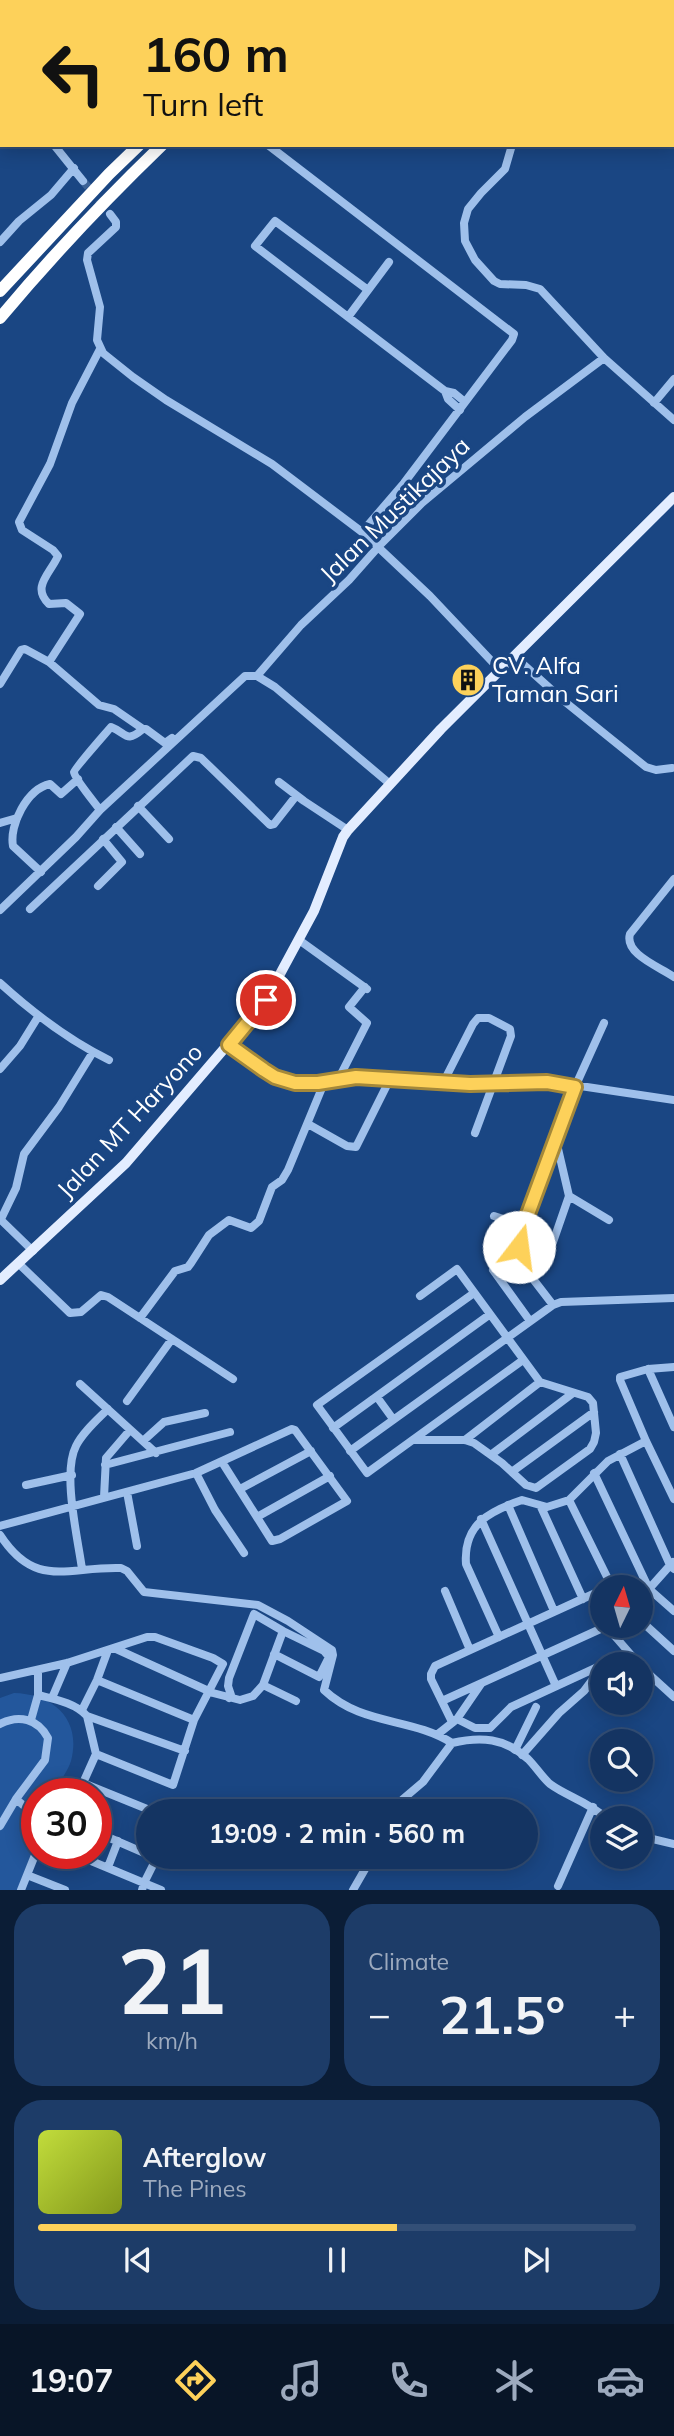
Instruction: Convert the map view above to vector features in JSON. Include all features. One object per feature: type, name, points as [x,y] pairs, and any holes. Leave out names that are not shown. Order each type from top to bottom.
[{"type":"highway","points":[[0,291],[137,147]]},
{"type":"highway","points":[[0,318],[40,270],[117,188],[160,147]]},
{"type":"main road","name":"Jalan MT Haryono","points":[[0,1280],[126,1163],[229,1045],[271,992],[314,911],[348,830],[441,729],[674,497]]},
{"type":"street","points":[[56,147],[83,181]]},
{"type":"street","points":[[271,147],[513,332],[512,340],[463,406],[404,483],[362,532]]},
{"type":"street","points":[[511,147],[505,169],[468,209],[464,229],[469,251],[500,285],[526,285],[540,289],[604,358],[674,420]]},
{"type":"street","points":[[0,242],[19,221],[51,195],[74,167]]},
{"type":"street","points":[[110,214],[116,227],[88,253],[89,268],[100,307],[97,337],[100,349],[133,377],[272,464],[362,532],[430,596],[500,670]]},
{"type":"street","points":[[368,290],[275,221],[255,246],[445,391],[454,393],[463,406]]},
{"type":"street","points":[[348,317],[389,262]]},
{"type":"street","points":[[49,662],[80,614],[66,603],[49,604],[41,595],[41,587],[58,556],[22,530],[19,522],[51,464],[72,403],[100,349]]},
{"type":"street","name":"Jalan Mustikajaya","points":[[254,675],[301,625],[349,580],[379,546],[451,478],[534,409],[604,358]]},
{"type":"street","points":[[654,403],[674,379]]},
{"type":"street","points":[[0,684],[23,649],[49,662],[99,705],[114,709],[165,743],[243,674],[254,675],[310,715],[390,784]]},
{"type":"street","points":[[514,656],[646,767],[656,770],[672,768]]},
{"type":"street","points":[[0,910],[169,745],[239,681],[254,675]]},
{"type":"street","points":[[100,810],[74,774],[77,765],[111,727],[128,737],[143,729]]},
{"type":"street","points":[[30,909],[194,755],[201,758],[270,825],[274,824],[296,796]]},
{"type":"street","points":[[41,872],[12,846],[17,818],[25,802],[43,786],[50,784],[61,794],[78,779]]},
{"type":"street","points":[[279,782],[348,830]]},
{"type":"street","points":[[138,806],[169,839]]},
{"type":"street","points":[[0,823],[17,818]]},
{"type":"street","points":[[116,827],[140,854]]},
{"type":"street","points":[[98,886],[122,862],[103,839]]},
{"type":"street","points":[[674,879],[630,934],[629,940],[632,950],[674,977]]},
{"type":"street","points":[[299,940],[366,988],[349,1007],[368,1023],[338,1080]]},
{"type":"street","points":[[0,982],[38,1017],[109,1060]]},
{"type":"street","points":[[0,1069],[20,1046],[38,1017]]},
{"type":"street","points":[[443,1083],[478,1018],[485,1017],[508,1026],[511,1032],[475,1133]]},
{"type":"street","points":[[555,1136],[569,1196],[552,1245],[546,1250],[523,1250],[518,1241],[555,1136],[604,1023]]},
{"type":"street","points":[[229,1045],[275,1077],[295,1083],[324,1083],[356,1077],[443,1083],[547,1082],[674,1100]]},
{"type":"street","points":[[33,1251],[1,1219],[16,1188],[24,1154],[59,1107],[93,1052]]},
{"type":"street","points":[[308,1124],[347,1146],[356,1147],[390,1079]]},
{"type":"street","points":[[140,1318],[175,1271],[188,1267],[194,1260],[215,1229],[229,1220],[251,1228],[257,1224],[272,1187],[282,1180],[288,1170],[324,1083]]},
{"type":"street","points":[[569,1196],[609,1220]]},
{"type":"street","points":[[494,1216],[524,1226]]},
{"type":"street","points":[[19,1263],[70,1313],[81,1312],[94,1298],[103,1296],[233,1379]]},
{"type":"street","points":[[414,1440],[466,1440],[492,1454],[526,1485],[536,1488],[590,1449],[596,1433],[593,1403],[587,1397],[540,1382],[457,1269],[420,1296]]},
{"type":"street","points":[[493,1270],[530,1321]]},
{"type":"street","points":[[533,1279],[553,1305]]},
{"type":"street","points":[[474,1293],[317,1405],[333,1428],[367,1473],[523,1360]]},
{"type":"street","points":[[350,1451],[553,1305],[561,1302],[674,1298]]},
{"type":"street","points":[[333,1428],[489,1315]]},
{"type":"street","points":[[127,1401],[172,1339]]},
{"type":"street","points":[[674,1367],[627,1373],[620,1380],[674,1499]]},
{"type":"street","points":[[648,1369],[674,1427]]},
{"type":"street","points":[[466,1440],[540,1382]]},
{"type":"street","points":[[80,1384],[156,1453]]},
{"type":"street","points":[[492,1454],[573,1392]]},
{"type":"street","points":[[377,1397],[393,1419]]},
{"type":"street","points":[[82,1569],[73,1507],[72,1455],[76,1446],[108,1409]]},
{"type":"street","points":[[513,1471],[594,1412]]},
{"type":"street","points":[[143,1441],[164,1422],[205,1413]]},
{"type":"street","points":[[0,1526],[196,1473],[292,1429],[347,1502],[281,1539],[272,1541],[222,1462]]},
{"type":"street","points":[[104,1497],[106,1458],[130,1430]]},
{"type":"street","points":[[105,1465],[230,1432]]},
{"type":"street","points":[[499,1637],[466,1564],[465,1556],[471,1536],[481,1519],[522,1500],[541,1507],[555,1506],[569,1500],[594,1473],[620,1454],[646,1441]]},
{"type":"street","points":[[240,1489],[311,1451]]},
{"type":"street","points":[[620,1454],[673,1565],[653,1585]]},
{"type":"street","points":[[196,1473],[215,1510],[244,1553]]},
{"type":"street","points":[[594,1473],[642,1575]]},
{"type":"street","points":[[26,1485],[72,1475]]},
{"type":"street","points":[[257,1517],[330,1476]]},
{"type":"street","points":[[127,1492],[137,1546]]},
{"type":"street","points":[[569,1500],[604,1575]]},
{"type":"street","points":[[508,1505],[554,1611]]},
{"type":"street","points":[[541,1507],[583,1599]]},
{"type":"street","points":[[481,1519],[556,1686]]},
{"type":"street","points":[[0,1535],[18,1557],[33,1568],[50,1572],[121,1568],[127,1571],[144,1592],[258,1605],[288,1621],[331,1650],[333,1655],[324,1690],[344,1707],[438,1734],[452,1743]]},
{"type":"street","points":[[444,1591],[470,1650]]},
{"type":"street","points":[[653,1593],[674,1611]]},
{"type":"street","points":[[590,1596],[433,1669],[431,1679],[455,1720],[475,1728],[490,1728],[512,1707],[590,1672]]},
{"type":"street","points":[[218,1694],[231,1695],[229,1678],[254,1614],[324,1651],[329,1657],[319,1677],[274,1654]]},
{"type":"street","points":[[111,1649],[218,1694],[247,1699],[263,1685],[283,1631]]},
{"type":"street","points":[[653,1631],[674,1651]]},
{"type":"street","points":[[442,1701],[590,1633]]},
{"type":"street","points":[[0,1678],[67,1663],[137,1639],[155,1637],[223,1664],[218,1676],[218,1694],[194,1720],[173,1785],[96,1754]]},
{"type":"street","points":[[85,1778],[96,1754],[85,1713],[111,1649]]},
{"type":"street","points":[[52,1698],[67,1663]]},
{"type":"street","points":[[31,1720],[38,1695],[38,1670]]},
{"type":"street","points":[[653,1677],[674,1697]]},
{"type":"street","points":[[97,1680],[194,1720]]},
{"type":"street","points":[[519,1752],[590,1683]]},
{"type":"street","points":[[438,1734],[455,1720],[481,1684]]},
{"type":"street","points":[[263,1685],[296,1702]]},
{"type":"street","points":[[38,1695],[52,1698],[186,1751]]},
{"type":"street","points":[[519,1752],[536,1707]]},
{"type":"street","points":[[0,1724],[12,1719],[31,1720],[39,1725],[48,1738],[47,1752],[40,1767],[0,1826]]},
{"type":"street","points":[[403,1799],[429,1775],[452,1743],[489,1739],[519,1752],[551,1785],[591,1806]]},
{"type":"street","points":[[112,1795],[136,1805]]},
{"type":"street","points":[[16,1799],[21,1803]]},
{"type":"street","points":[[558,1885],[590,1814]]},
{"type":"street","points":[[112,1839],[136,1849]]},
{"type":"street","points":[[653,1839],[674,1844]]},
{"type":"street","points":[[112,1857],[118,1841]]},
{"type":"street","points":[[21,1890],[29,1869]]},
{"type":"street","points":[[112,1869],[143,1887],[161,1890]]},
{"type":"street","points":[[143,1887],[150,1869]]},
{"type":"street","points":[[353,1890],[365,1869]]},
{"type":"street","points":[[27,1875],[65,1890]]},
{"type":"shaded area","points":[[14,1693],[41,1698],[61,1712],[72,1733],[71,1761],[62,1778],[21,1778],[21,1869],[25,1869],[17,1890],[0,1890],[0,1698]]},
{"type":"tunnel","points":[[83,181],[104,206]]},
{"type":"place","name":"CV. Alfa Taman Sari","points":[[468,680]]},
{"type":"route","points":[[266,1000],[229,1045],[264,1070],[285,1081],[310,1084],[356,1077],[470,1084],[559,1082],[575,1087],[518,1241],[519,1247]]}]
